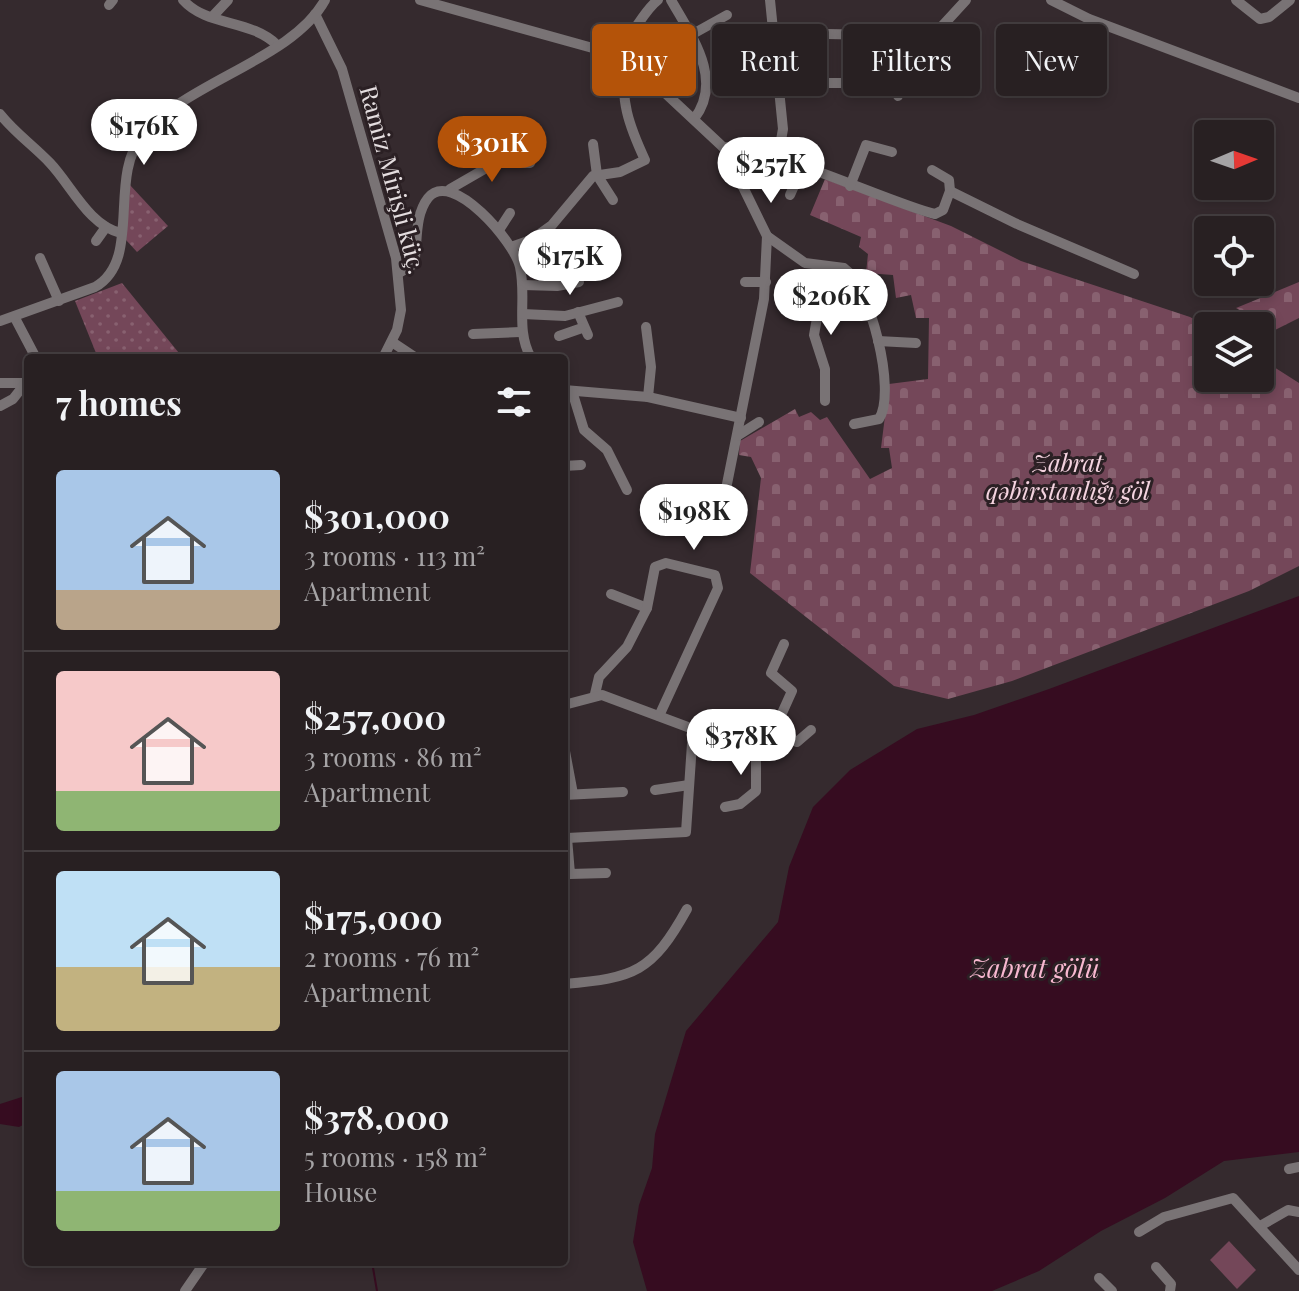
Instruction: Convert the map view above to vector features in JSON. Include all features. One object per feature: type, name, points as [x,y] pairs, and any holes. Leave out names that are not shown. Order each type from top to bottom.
[{"type":"street","points":[[183,0],[190,8],[258,31],[277,45]]},
{"type":"street","points":[[212,17],[228,0]]},
{"type":"street","points":[[0,321],[59,301],[109,278],[118,261],[127,163],[142,136],[179,105],[277,45],[315,14],[325,0]]},
{"type":"street","points":[[420,0],[592,49]]},
{"type":"street","points":[[635,24],[658,0]]},
{"type":"street","points":[[671,0],[685,24]]},
{"type":"street","points":[[770,0],[773,24]]},
{"type":"street","points":[[944,24],[966,0]]},
{"type":"street","points":[[1051,0],[1089,19],[1299,98]]},
{"type":"street","points":[[1236,0],[1260,19],[1269,17],[1290,0]]},
{"type":"street","name":"Ramiz Mirişli küç.","points":[[315,14],[342,69],[399,273],[401,310],[385,354]]},
{"type":"street","points":[[696,32],[727,15]]},
{"type":"street","points":[[694,119],[709,93],[707,76],[696,48]]},
{"type":"street","points":[[511,247],[531,240],[552,225],[589,179],[620,172],[645,160],[627,112],[626,96]]},
{"type":"street","points":[[668,96],[724,148],[767,236],[766,282],[718,529]]},
{"type":"street","points":[[778,157],[783,140],[781,96]]},
{"type":"street","points":[[0,114],[52,165],[106,227],[121,233]]},
{"type":"street","points":[[593,144],[597,175],[613,200]]},
{"type":"street","points":[[724,148],[735,145],[778,157],[850,186],[935,214],[943,210],[950,191],[949,180],[932,170]]},
{"type":"street","points":[[850,186],[866,145],[892,152]]},
{"type":"street","points":[[399,273],[414,264],[419,222],[428,198],[436,191],[450,189],[495,163],[530,163]]},
{"type":"street","points":[[790,195],[802,168]]},
{"type":"street","points":[[450,189],[499,230],[511,247],[520,266],[523,285],[520,332],[529,354]]},
{"type":"street","points":[[950,191],[1017,224],[1134,274]]},
{"type":"street","points":[[499,230],[510,213]]},
{"type":"street","points":[[96,241],[106,227]]},
{"type":"street","points":[[767,236],[805,263],[844,268],[857,281],[878,341],[885,381],[883,414],[874,421],[854,424]]},
{"type":"street","points":[[40,258],[59,301]]},
{"type":"street","points":[[825,401],[825,369],[814,335],[826,267]]},
{"type":"street","points":[[523,285],[579,282]]},
{"type":"street","points":[[745,282],[766,282]]},
{"type":"street","points":[[523,314],[551,317],[618,302]]},
{"type":"street","points":[[559,336],[585,332],[578,312]]},
{"type":"street","points":[[15,318],[34,354]]},
{"type":"street","points":[[646,327],[651,367],[648,397]]},
{"type":"street","points":[[473,334],[520,332]]},
{"type":"street","points":[[878,341],[916,343]]},
{"type":"street","points":[[392,342],[410,354]]},
{"type":"street","points":[[0,383],[24,382]]},
{"type":"street","points":[[0,406],[13,399],[24,385]]},
{"type":"street","points":[[627,490],[607,450],[584,430],[568,391],[648,397],[741,418]]},
{"type":"street","points":[[737,436],[759,422]]},
{"type":"street","points":[[568,466],[581,465]]},
{"type":"street","points":[[595,694],[599,677],[627,647],[647,608],[655,567],[666,563],[715,575],[718,588],[659,716]]},
{"type":"street","points":[[611,594],[647,608]]},
{"type":"street","points":[[756,751],[769,742],[792,691],[771,673],[784,644]]},
{"type":"street","points":[[568,704],[595,694],[693,729],[743,743],[756,751]]},
{"type":"street","points":[[568,838],[686,832],[693,729]]},
{"type":"street","points":[[774,730],[797,742],[811,730]]},
{"type":"street","points":[[725,807],[740,804],[756,791],[756,751]]},
{"type":"street","points":[[655,790],[689,785]]},
{"type":"street","points":[[568,795],[623,792]]},
{"type":"street","points":[[568,850],[570,874],[606,873]]},
{"type":"street","points":[[568,983],[610,978],[645,966],[663,950],[687,909]]},
{"type":"street","points":[[1139,1232],[1157,1220],[1226,1198],[1238,1200],[1299,1270]]},
{"type":"street","points":[[1260,1226],[1288,1210],[1299,1212]]},
{"type":"street","points":[[185,1291],[202,1266]]},
{"type":"street","points":[[1156,1267],[1171,1284],[1170,1291]]},
{"type":"street","points":[[1099,1278],[1112,1291]]},
{"type":"green space","name":"Zabrat qəbirstanlığı göl","points":[[825,179],[951,226],[1021,261],[1190,317],[1194,319],[1194,392],[1274,392],[1274,367],[1299,383],[1299,566],[1249,591],[1012,681],[948,699],[894,686],[750,573],[761,478],[751,457],[739,455],[740,441],[795,409],[799,417],[811,412],[820,420],[827,417],[870,479],[892,468],[889,448],[881,448],[889,384],[928,379],[929,318],[916,318],[911,295],[896,298],[893,275],[866,273],[868,254],[859,247],[861,237],[810,215]]},
{"type":"green space","points":[[129,184],[168,226],[137,252],[126,240]]},
{"type":"green space","points":[[1299,282],[1299,318],[1275,330],[1274,312],[1243,312],[1236,308],[1265,296],[1274,296],[1274,292]]},
{"type":"green space","points":[[122,283],[180,354],[96,354],[75,301]]},
{"type":"green space","points":[[1229,1241],[1256,1270],[1237,1289],[1210,1260]]},
{"type":"water","name":"Zabrat gölü","points":[[1299,596],[1299,1152],[1224,1161],[1165,1198],[1101,1231],[1039,1271],[992,1291],[647,1291],[633,1242],[639,1205],[652,1168],[655,1134],[686,1031],[778,922],[789,867],[813,807],[850,770],[917,729],[974,715],[1049,689]]},
{"type":"water","points":[[24,1096],[24,1124],[19,1127],[0,1124],[0,1104]]},
{"type":"waterway","points":[[373,1266],[377,1291]]}]
